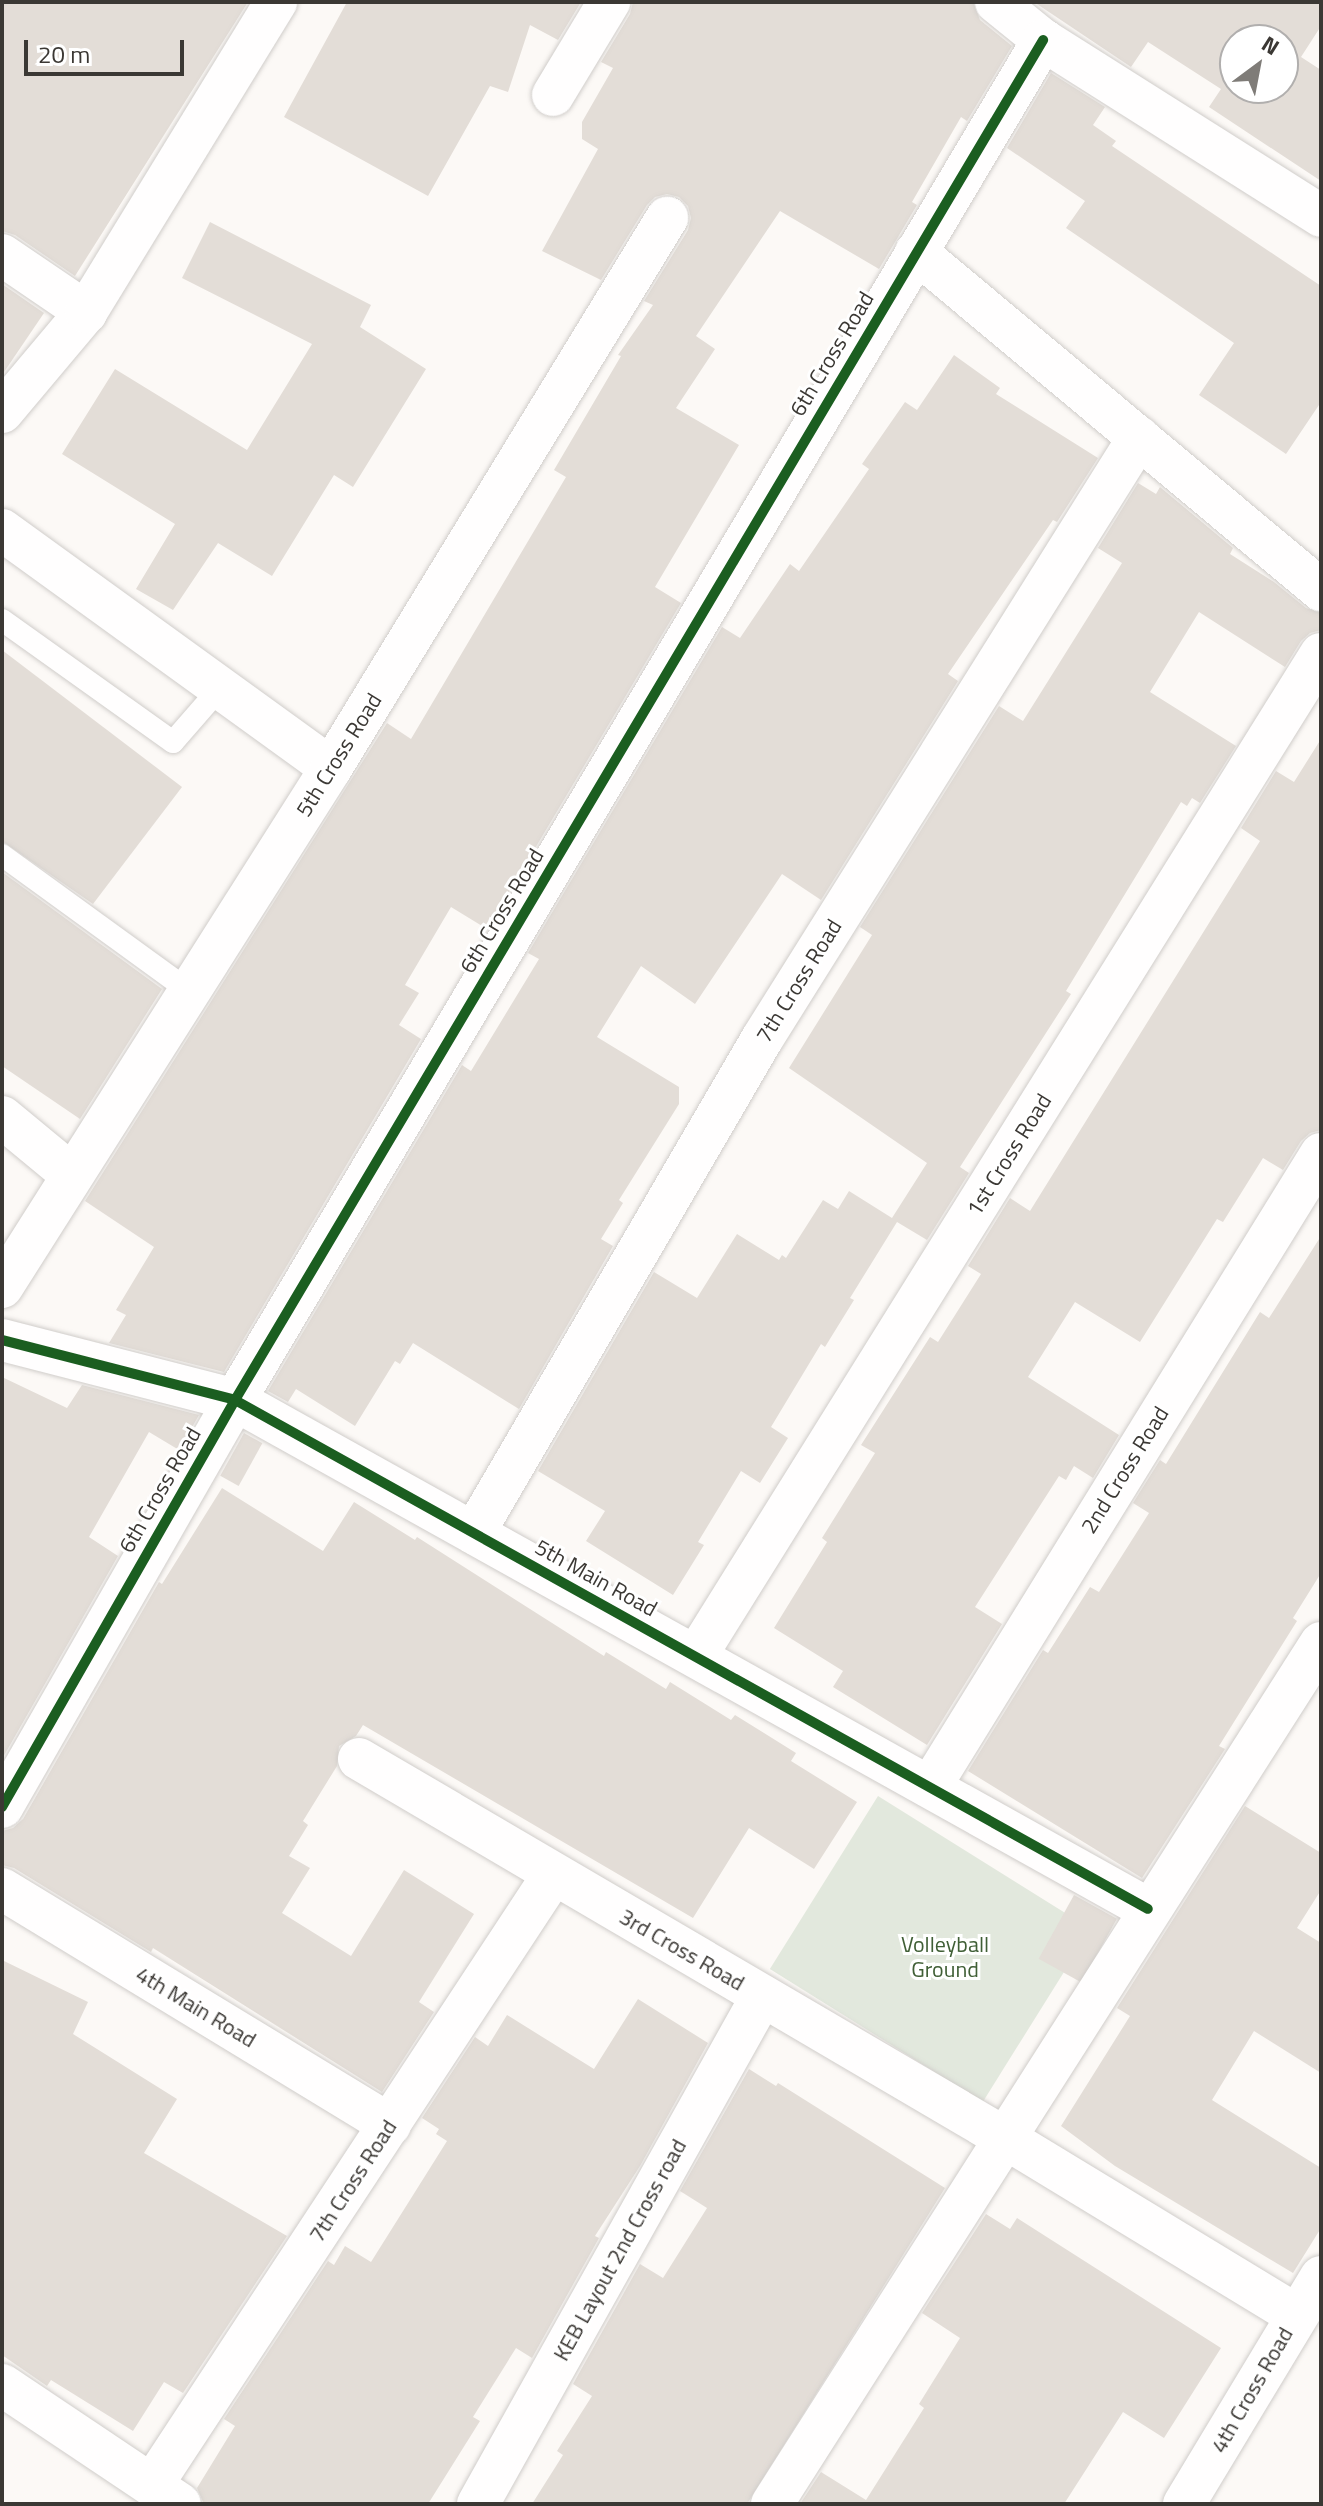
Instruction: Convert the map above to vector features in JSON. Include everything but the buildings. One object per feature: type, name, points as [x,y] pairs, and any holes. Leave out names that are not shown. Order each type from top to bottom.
[{"type":"street","points":[[2,412],[86,312],[276,2]]},
{"type":"street","points":[[553,95],[609,2]]},
{"type":"street","points":[[996,2],[1043,40],[1321,216]]},
{"type":"street","name":"6th Cross Road","points":[[2,1807],[235,1400],[1043,40]]},
{"type":"street","name":"5th Cross Road","points":[[2,1287],[331,768],[667,218]]},
{"type":"street","points":[[916,252],[1321,590]]},
{"type":"street","points":[[2,255],[86,312]]},
{"type":"street","name":"7th Cross Road","points":[[474,1533],[762,1039],[1139,437]]},
{"type":"street","points":[[2,530],[331,768]]},
{"type":"street","name":"1st Cross Road","points":[[696,1656],[1321,654]]},
{"type":"street","points":[[2,1117],[72,1175]]},
{"type":"street","name":"2nd Cross Road","points":[[930,1787],[1321,1154]]},
{"type":"street","name":"5th Main Road","points":[[2,1340],[235,1400],[1148,1909]]},
{"type":"street","points":[[772,2504],[1148,1909],[1321,1643]]},
{"type":"street","name":"3rd Cross Road","points":[[359,1759],[1005,2138],[1296,2315]]},
{"type":"street","name":"7th Cross Road","points":[[166,2495],[390,2125],[553,1875]]},
{"type":"street","name":"4th Main Road","points":[[2,1889],[390,2125]]},
{"type":"street","name":"KEB Layout 2nd Cross road","points":[[478,2504],[762,1996]]},
{"type":"street","name":"4th Cross Road","points":[[1184,2504],[1321,2277]]},
{"type":"street","points":[[2,2385],[166,2495]]},
{"type":"lane","points":[[2,620],[173,742],[220,688]]},
{"type":"lane","points":[[2,855],[189,991]]},
{"type":"green space","name":"Volleyball Ground","points":[[878,1796],[1091,1929],[983,2102],[770,1969]]},
{"type":"cycle path","points":[[2,1807],[235,1400],[1043,40]]},
{"type":"cycle path","points":[[2,1340],[235,1400],[1148,1909]]}]
